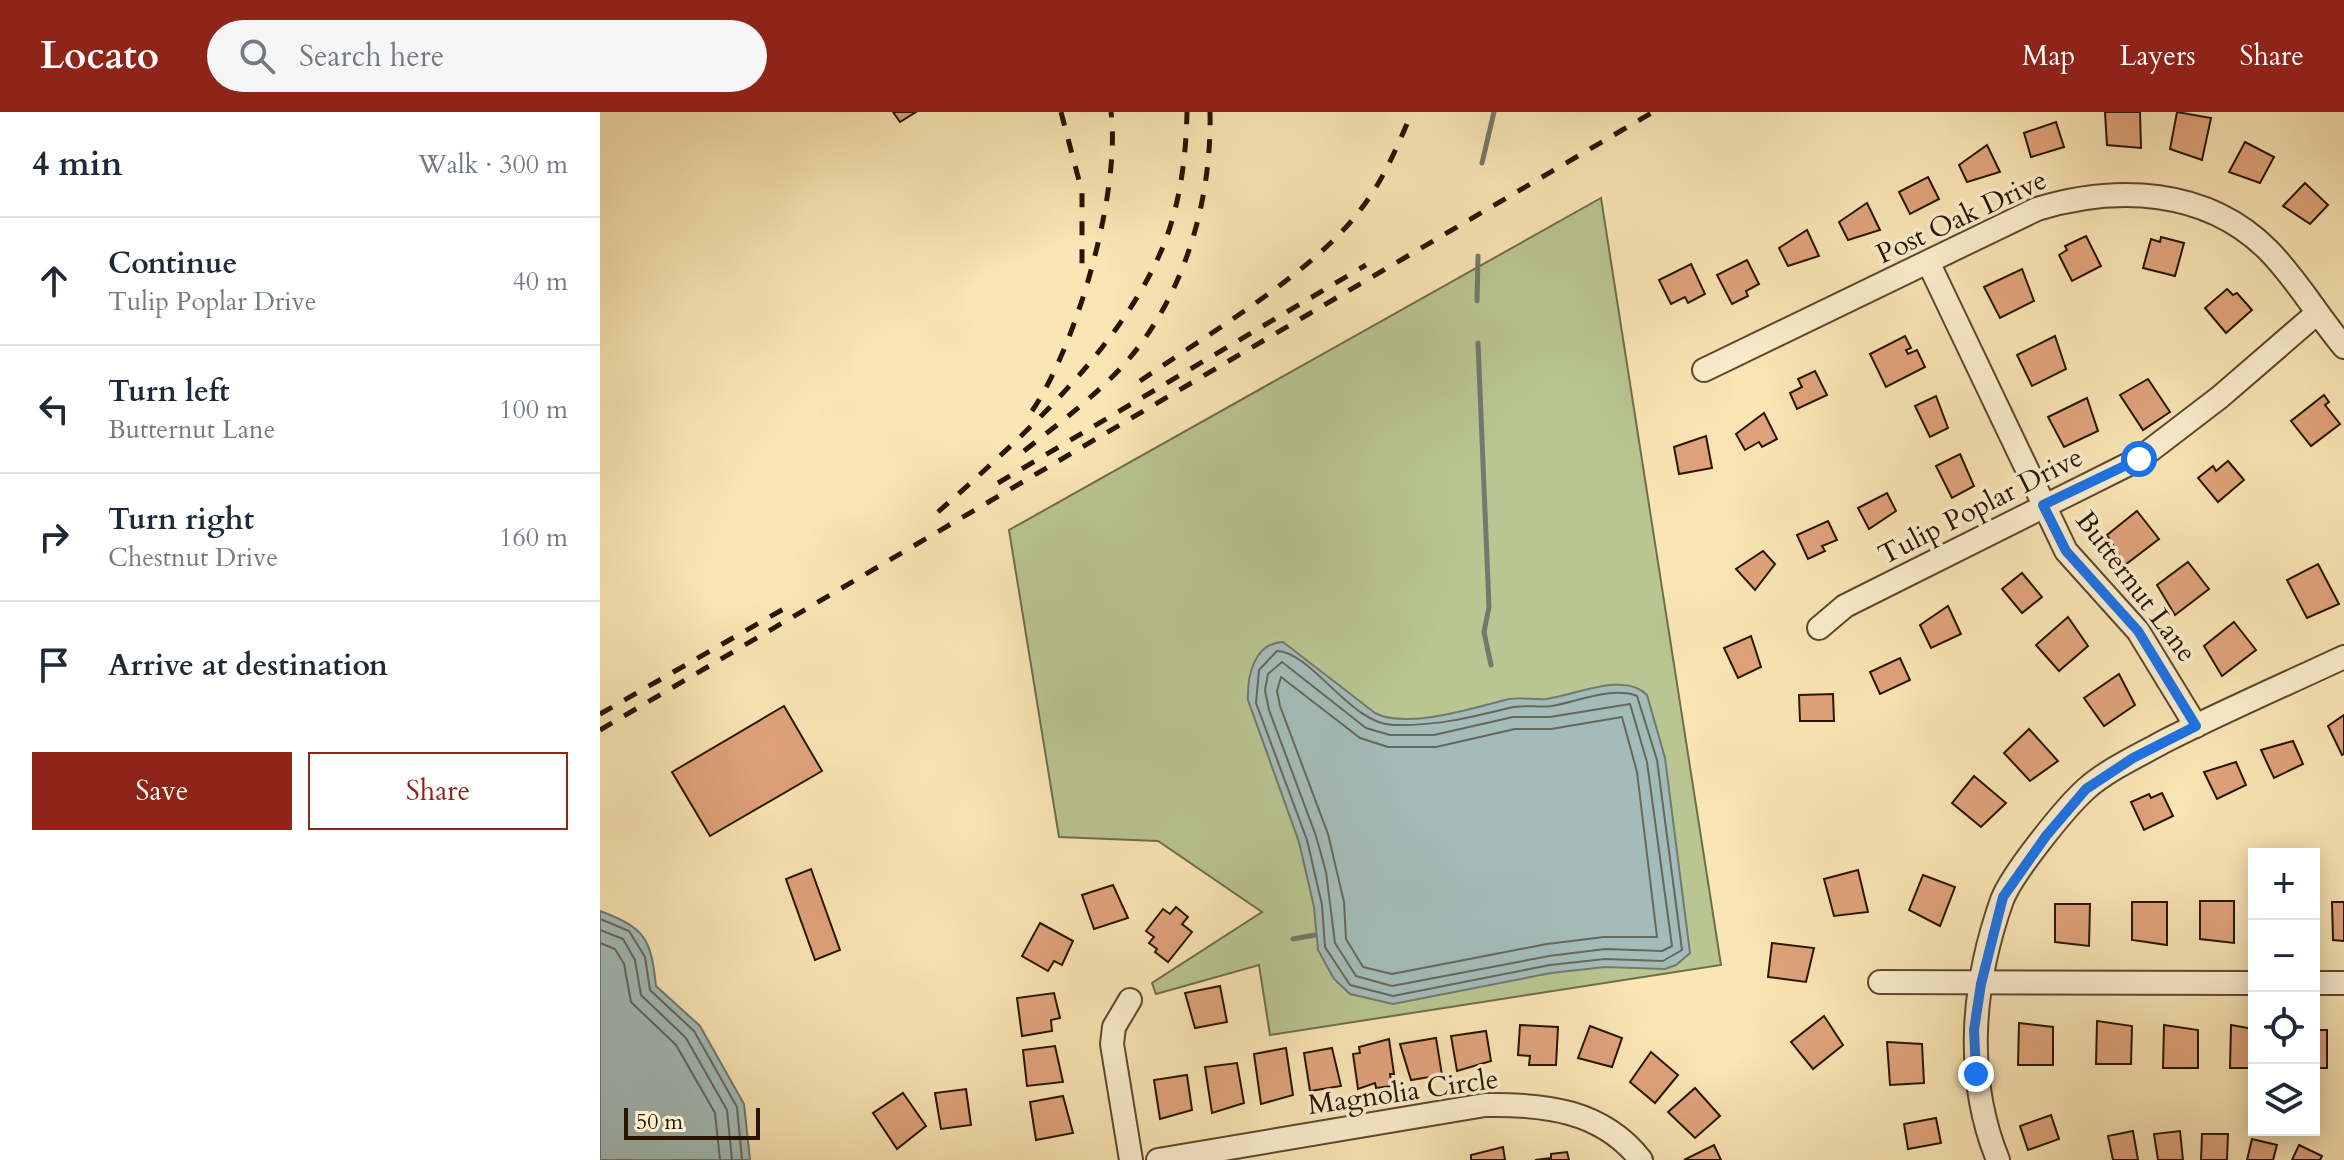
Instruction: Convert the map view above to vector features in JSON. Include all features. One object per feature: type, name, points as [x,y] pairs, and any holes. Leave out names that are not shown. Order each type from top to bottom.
[{"type":"street","name":"Post Oak Drive","points":[[1704,370],[1929,264],[2037,209],[2078,196],[2118,193],[2158,195],[2199,206],[2240,228],[2269,250],[2344,347]]},
{"type":"street","name":"Butternut Lane","points":[[1929,264],[2066,551],[2138,631],[2196,726]]},
{"type":"street","name":"Tulip Poplar Drive","points":[[1819,628],[1845,606],[2139,459],[2220,397],[2316,314]]},
{"type":"street","points":[[1998,1160],[1985,1127],[1976,1074],[1974,1030],[1981,984],[2003,897],[2046,836],[2086,789],[2133,758],[2344,657]]},
{"type":"street","points":[[1880,982],[2248,983]]},
{"type":"street","points":[[2320,983],[2344,983]]},
{"type":"street","points":[[1130,1000],[1114,1027],[1112,1044],[1131,1160]]},
{"type":"street","name":"Magnolia Circle","points":[[1158,1160],[1485,1105],[1535,1104],[1578,1113],[1626,1141],[1641,1160]]},
{"type":"green space","points":[[1601,198],[1721,965],[1270,1035],[1259,965],[1156,994],[1152,983],[1262,912],[1158,841],[1059,837],[1009,530]]},
{"type":"water","points":[[1283,642],[1375,713],[1389,718],[1423,718],[1509,699],[1546,699],[1612,685],[1637,688],[1647,695],[1665,758],[1690,953],[1676,965],[1665,969],[1605,967],[1551,973],[1393,1004],[1350,994],[1334,979],[1318,950],[1314,907],[1299,842],[1248,700],[1254,662],[1265,648]]},
{"type":"water","points":[[600,911],[627,923],[643,937],[651,956],[656,986],[700,1026],[744,1104],[750,1160],[600,1160]]},
{"type":"building","points":[[893,112],[916,112],[900,122]]},
{"type":"building","points":[[2105,112],[2140,112],[2141,148],[2107,145]]},
{"type":"building","points":[[2177,112],[2211,118],[2202,160],[2170,149]]},
{"type":"building","points":[[2056,122],[2064,147],[2031,157],[2024,133]]},
{"type":"building","points":[[2245,142],[2274,157],[2260,183],[2229,172]]},
{"type":"building","points":[[1987,145],[2000,172],[1967,182],[1959,165]]},
{"type":"building","points":[[1928,177],[1939,199],[1910,214],[1899,192]]},
{"type":"building","points":[[2305,183],[2328,205],[2310,224],[2283,206]]},
{"type":"building","points":[[1867,203],[1880,230],[1848,240],[1839,222]]},
{"type":"building","points":[[1807,230],[1819,256],[1788,266],[1779,248]]},
{"type":"building","points":[[2086,236],[2101,266],[2072,281],[2059,255],[2067,250],[2065,246]]},
{"type":"building","points":[[2161,237],[2184,243],[2175,276],[2143,268],[2151,239],[2160,242]]},
{"type":"building","points":[[1747,260],[1759,284],[1746,291],[1748,296],[1732,304],[1717,275]]},
{"type":"building","points":[[1691,264],[1705,294],[1688,303],[1685,297],[1671,304],[1659,280]]},
{"type":"building","points":[[2022,269],[2034,301],[2000,318],[1984,287]]},
{"type":"building","points":[[2227,289],[2233,295],[2237,293],[2252,310],[2226,333],[2205,308]]},
{"type":"building","points":[[1905,336],[1911,348],[1906,350],[1908,354],[1917,350],[1925,367],[1886,387],[1870,354]]},
{"type":"building","points":[[2055,336],[2066,369],[2032,386],[2017,355]]},
{"type":"building","points":[[1815,371],[1827,395],[1797,409],[1790,393],[1802,387],[1798,379]]},
{"type":"building","points":[[2148,379],[2170,412],[2143,430],[2120,395]]},
{"type":"building","points":[[2324,395],[2329,402],[2325,405],[2340,424],[2311,446],[2291,421]]},
{"type":"building","points":[[1936,396],[1948,428],[1930,437],[1915,406]]},
{"type":"building","points":[[2087,398],[2098,431],[2064,447],[2048,417]]},
{"type":"building","points":[[1764,413],[1777,439],[1762,447],[1759,442],[1745,450],[1736,434]]},
{"type":"building","points":[[1706,436],[1712,468],[1679,474],[1674,447]]},
{"type":"building","points":[[1960,454],[1974,486],[1952,498],[1936,466]]},
{"type":"building","points":[[2228,461],[2244,480],[2218,502],[2198,478],[2213,466],[2216,471]]},
{"type":"building","points":[[1887,493],[1896,511],[1869,529],[1858,508]]},
{"type":"building","points":[[2137,511],[2159,539],[2125,565],[2107,535]]},
{"type":"building","points":[[1828,521],[1837,540],[1822,546],[1825,551],[1808,559],[1797,535]]},
{"type":"building","points":[[1763,551],[1775,564],[1755,590],[1736,569]]},
{"type":"building","points":[[2188,562],[2209,589],[2175,615],[2157,585]]},
{"type":"building","points":[[2318,564],[2339,604],[2307,618],[2287,580]]},
{"type":"building","points":[[2022,573],[2042,597],[2022,613],[2002,589]]},
{"type":"building","points":[[1948,606],[1961,634],[1931,648],[1920,625]]},
{"type":"building","points":[[2068,617],[2088,646],[2059,671],[2036,645]]},
{"type":"building","points":[[2234,622],[2256,650],[2222,676],[2204,646]]},
{"type":"building","points":[[1751,636],[1761,667],[1738,678],[1724,648]]},
{"type":"building","points":[[1900,658],[1910,680],[1880,694],[1870,672]]},
{"type":"building","points":[[2119,674],[2135,705],[2104,726],[2084,698]]},
{"type":"building","points":[[1833,694],[1834,721],[1800,721],[1799,695]]},
{"type":"building","points":[[784,706],[822,771],[710,836],[672,772]]},
{"type":"building","points":[[2344,715],[2344,754],[2342,755],[2328,726]]},
{"type":"building","points":[[2029,729],[2058,761],[2030,781],[2004,753]]},
{"type":"building","points":[[2293,741],[2303,764],[2274,778],[2261,750]]},
{"type":"building","points":[[2236,762],[2246,785],[2217,799],[2204,772]]},
{"type":"building","points":[[1974,776],[2006,803],[1981,827],[1952,803]]},
{"type":"building","points":[[2162,793],[2173,816],[2144,830],[2131,802],[2149,794],[2151,798]]},
{"type":"building","points":[[811,869],[840,950],[815,960],[786,879]]},
{"type":"building","points":[[1858,870],[1868,912],[1834,916],[1824,879]]},
{"type":"building","points":[[1923,875],[1955,887],[1940,926],[1909,910]]},
{"type":"building","points":[[1113,885],[1128,918],[1094,929],[1082,895]]},
{"type":"building","points":[[2200,901],[2234,901],[2234,943],[2200,939]]},
{"type":"building","points":[[2132,902],[2167,902],[2167,945],[2132,940]]},
{"type":"building","points":[[2332,902],[2344,902],[2344,941],[2333,940]]},
{"type":"building","points":[[2055,904],[2090,904],[2089,946],[2055,942]]},
{"type":"building","points":[[1176,907],[1188,917],[1182,924],[1192,932],[1168,962],[1155,952],[1157,949],[1149,943],[1154,937],[1146,931],[1163,909],[1170,914]]},
{"type":"building","points":[[1040,923],[1073,941],[1062,965],[1054,961],[1048,971],[1022,956]]},
{"type":"building","points":[[1772,943],[1814,948],[1806,982],[1768,977]]},
{"type":"building","points":[[1220,986],[1227,1022],[1195,1028],[1185,993]]},
{"type":"building","points":[[1054,993],[1060,1018],[1051,1020],[1052,1031],[1022,1036],[1017,998]]},
{"type":"building","points":[[1824,1016],[1843,1045],[1813,1069],[1791,1042]]},
{"type":"building","points":[[2097,1021],[2132,1026],[2131,1064],[2096,1064]]},
{"type":"building","points":[[2019,1023],[2053,1027],[2053,1065],[2018,1065]]},
{"type":"building","points":[[1520,1025],[1558,1027],[1556,1065],[1529,1065],[1530,1056],[1518,1055]]},
{"type":"building","points":[[2164,1025],[2198,1030],[2198,1068],[2163,1068]]},
{"type":"building","points":[[2231,1025],[2248,1028],[2248,1068],[2230,1068]]},
{"type":"building","points":[[1590,1026],[1622,1038],[1612,1067],[1578,1058]]},
{"type":"building","points":[[2320,1030],[2327,1030],[2327,1068],[2320,1068]]},
{"type":"building","points":[[1486,1031],[1491,1061],[1457,1071],[1451,1036]]},
{"type":"building","points":[[1436,1038],[1442,1075],[1411,1080],[1400,1044]]},
{"type":"building","points":[[1389,1039],[1394,1074],[1390,1074],[1392,1086],[1376,1088],[1375,1083],[1358,1089],[1353,1054],[1360,1053],[1359,1047]]},
{"type":"building","points":[[1887,1042],[1922,1044],[1924,1083],[1890,1085]]},
{"type":"building","points":[[1055,1046],[1063,1082],[1027,1086],[1023,1050]]},
{"type":"building","points":[[1286,1048],[1293,1095],[1261,1104],[1254,1054]]},
{"type":"building","points":[[1332,1048],[1341,1086],[1310,1091],[1304,1053]]},
{"type":"building","points":[[1651,1052],[1678,1075],[1655,1103],[1630,1082]]},
{"type":"building","points":[[1237,1063],[1244,1103],[1212,1113],[1205,1067]]},
{"type":"building","points":[[1187,1075],[1192,1110],[1160,1119],[1154,1080]]},
{"type":"building","points":[[1695,1088],[1720,1116],[1695,1138],[1668,1112]]},
{"type":"building","points":[[966,1089],[971,1125],[941,1129],[935,1093]]},
{"type":"building","points":[[903,1093],[926,1126],[897,1149],[873,1113]]},
{"type":"building","points":[[1063,1096],[1073,1133],[1036,1140],[1030,1102]]},
{"type":"building","points":[[2051,1115],[2059,1139],[2028,1150],[2020,1126]]},
{"type":"building","points":[[1936,1118],[1941,1143],[1908,1149],[1904,1124]]},
{"type":"building","points":[[2133,1131],[2138,1160],[2113,1160],[2108,1136]]},
{"type":"building","points":[[2180,1131],[2183,1160],[2158,1160],[2154,1134]]},
{"type":"building","points":[[2202,1134],[2228,1134],[2227,1160],[2201,1160]]},
{"type":"building","points":[[2252,1139],[2277,1145],[2273,1160],[2247,1160]]},
{"type":"building","points":[[1714,1145],[1721,1160],[1684,1160]]},
{"type":"building","points":[[2299,1145],[2322,1156],[2320,1160],[2292,1160]]},
{"type":"building","points":[[1503,1147],[1505,1160],[1471,1160],[1471,1155]]},
{"type":"building","points":[[1567,1152],[1569,1160],[1535,1160],[1551,1158],[1551,1154]]},
{"type":"waterway","points":[[1482,163],[1494,112]]},
{"type":"waterway","points":[[1477,301],[1478,256]]},
{"type":"waterway","points":[[1478,343],[1489,607],[1484,632],[1491,665]]},
{"type":"waterway","points":[[1293,939],[1315,935]]},
{"type":"railway","points":[[1061,112],[1082,192],[1082,264]]},
{"type":"railway","points":[[1032,411],[1065,348],[1092,266],[1109,183],[1111,112]]},
{"type":"railway","points":[[938,512],[1064,392],[1094,358],[1143,287],[1162,249],[1178,199],[1187,112]]},
{"type":"railway","points":[[1024,451],[1118,371],[1160,315],[1176,284],[1199,217],[1209,147],[1210,112]]},
{"type":"railway","points":[[1140,381],[1258,301],[1317,256],[1361,209],[1376,187],[1412,112]]},
{"type":"railway","points":[[600,730],[1653,112]]},
{"type":"railway","points":[[998,483],[1366,265]]},
{"type":"railway","points":[[600,714],[794,603]]},
{"type":"route","points":[[1976,1074],[1974,1030],[1981,984],[2003,897],[2046,836],[2086,789],[2133,758],[2196,726],[2166,671],[2138,631],[2066,551],[2043,505],[2139,459]]}]
